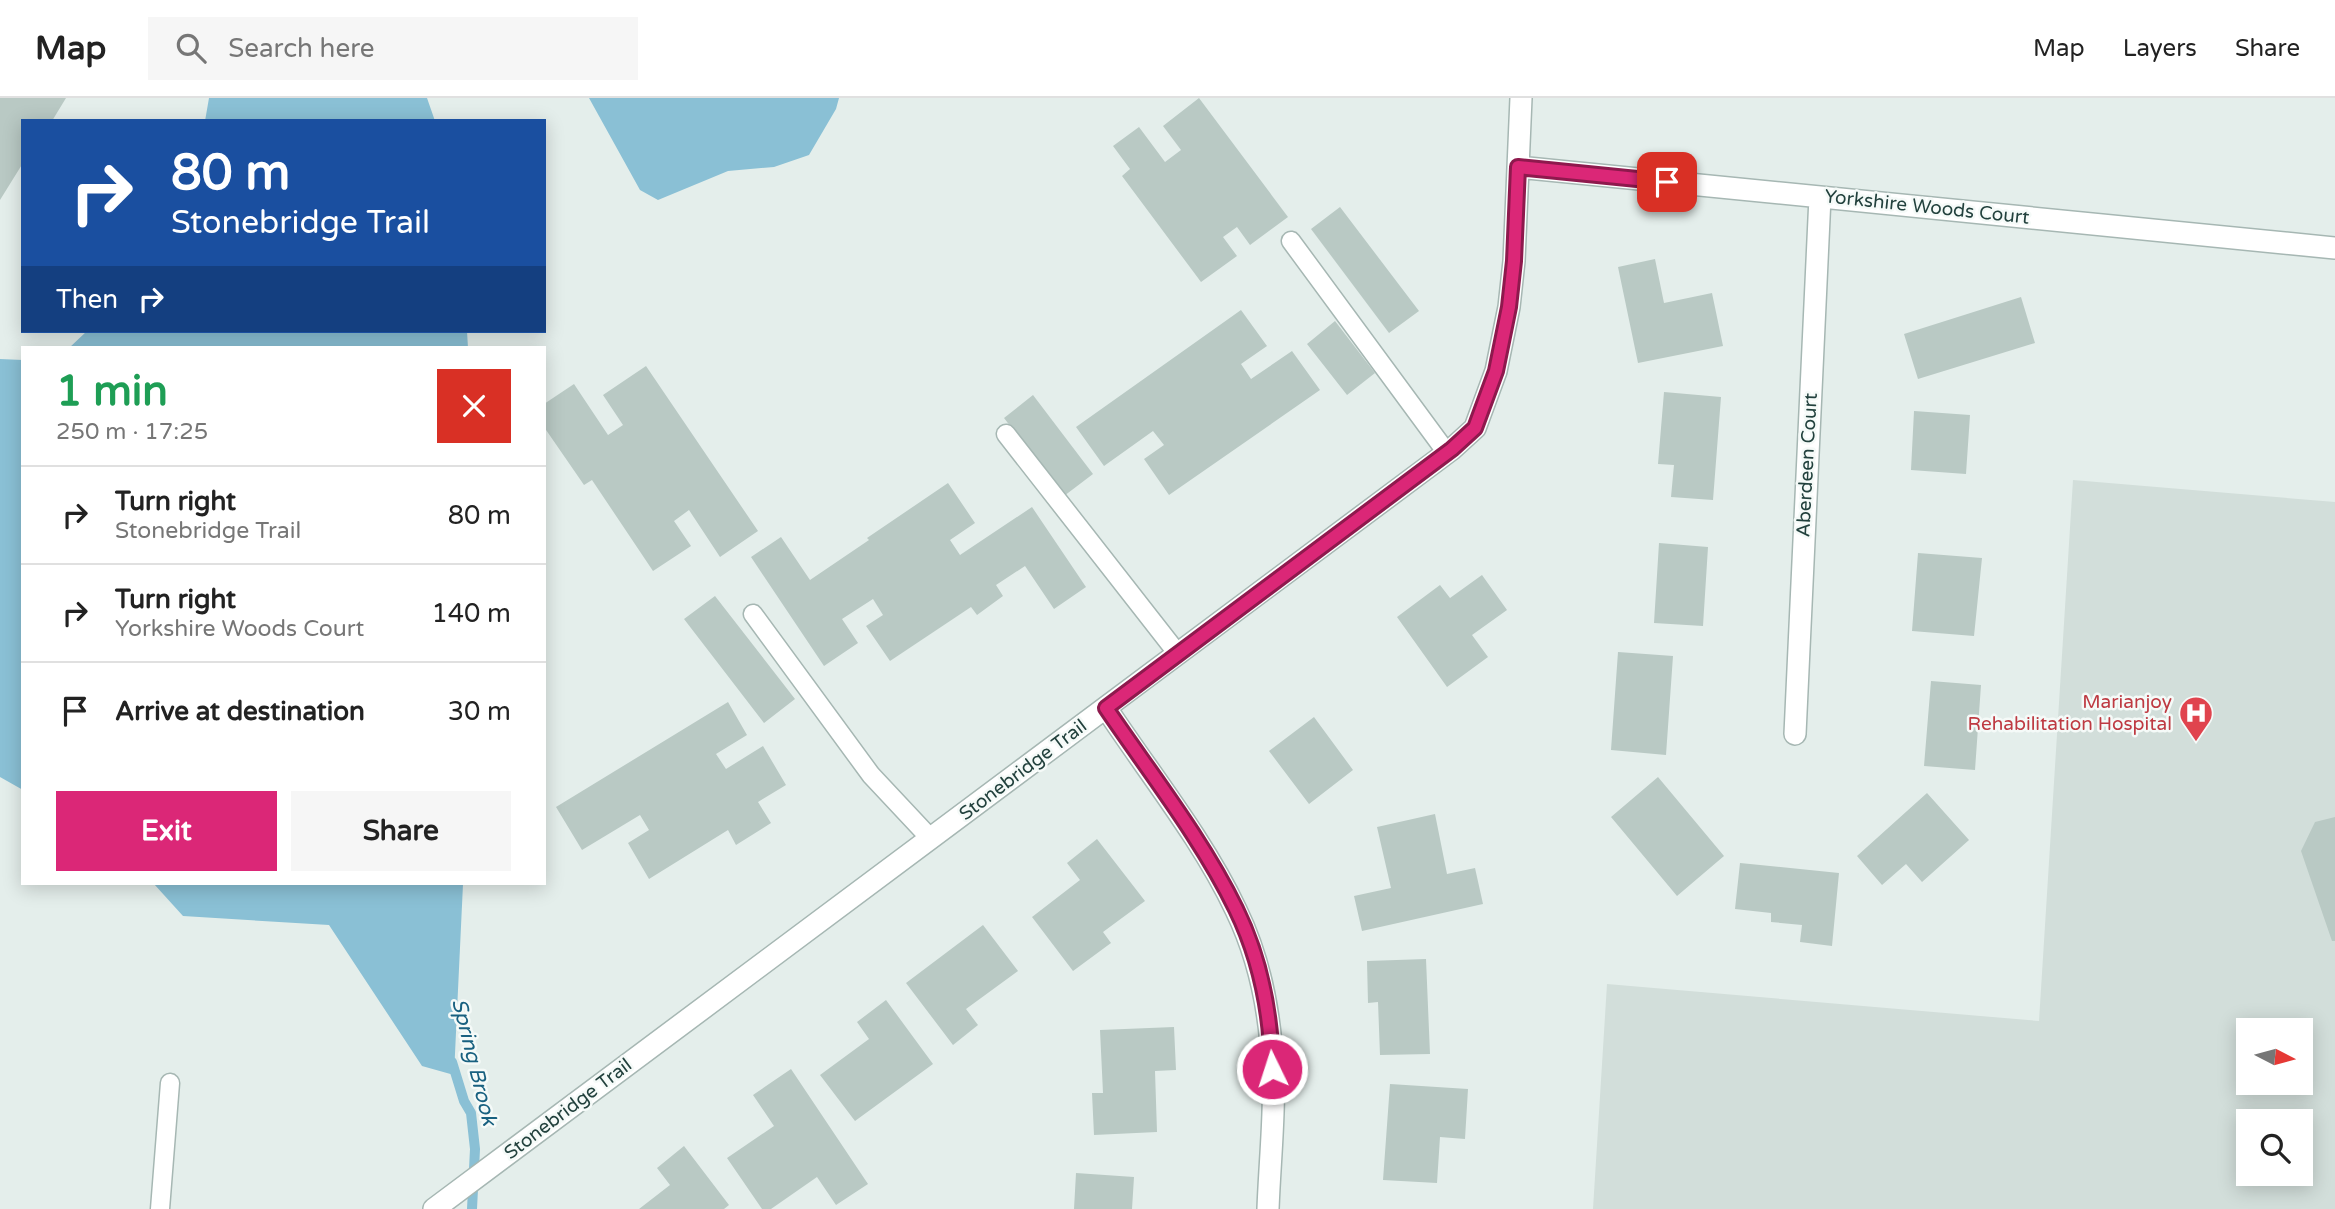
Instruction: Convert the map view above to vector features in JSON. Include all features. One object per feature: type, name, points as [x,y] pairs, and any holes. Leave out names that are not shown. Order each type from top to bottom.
[{"type":"street","name":"Stonebridge Trail","points":[[433,1209],[1447,453],[1475,428],[1496,371],[1509,307],[1514,261],[1521,98]]},
{"type":"street","name":"Yorkshire Woods Court","points":[[1518,167],[2335,248]]},
{"type":"street","name":"Aberdeen Court","points":[[1795,734],[1820,197]]},
{"type":"street","points":[[1106,708],[1212,864],[1237,910],[1252,949],[1272,1044],[1273,1095],[1268,1209]]},
{"type":"lane","points":[[1291,242],[1447,453]]},
{"type":"lane","points":[[1006,433],[1178,654]]},
{"type":"lane","points":[[753,614],[871,775],[931,839]]},
{"type":"lane","points":[[160,1209],[170,1083]]},
{"type":"shaded area","name":"Marianjoy Rehabilitation Hospital","points":[[2073,480],[2335,502],[2335,1209],[1593,1209],[1607,984],[2039,1021]]},
{"type":"water","points":[[209,98],[427,98],[434,119],[205,119]]},
{"type":"water","points":[[589,98],[839,98],[836,109],[809,155],[774,167],[728,171],[658,200],[640,190]]},
{"type":"water","points":[[85,333],[467,333],[468,346],[71,346]]},
{"type":"water","points":[[0,359],[21,360],[21,789],[0,777]]},
{"type":"water","points":[[155,885],[463,885],[454,1075],[422,1066],[329,925],[183,916]]},
{"type":"building","points":[[0,98],[66,98],[53,119],[21,119],[21,166],[0,200]]},
{"type":"building","points":[[1199,98],[1288,217],[1250,245],[1237,227],[1223,237],[1237,256],[1201,282],[1122,176],[1130,169],[1113,146],[1139,127],[1165,162],[1181,150],[1163,126]]},
{"type":"building","points":[[1340,207],[1419,311],[1389,333],[1311,229]]},
{"type":"building","points":[[1655,259],[1664,303],[1712,293],[1723,346],[1638,363],[1618,267]]},
{"type":"building","points":[[2021,297],[2035,343],[1918,379],[1904,334]]},
{"type":"building","points":[[1241,310],[1267,346],[1241,364],[1251,379],[1292,351],[1320,390],[1169,495],[1144,459],[1164,445],[1153,431],[1104,466],[1076,427]]},
{"type":"building","points":[[1335,321],[1375,373],[1347,395],[1307,344]]},
{"type":"building","points":[[646,366],[758,531],[720,557],[689,510],[674,521],[691,546],[653,571],[592,480],[584,485],[546,430],[546,403],[574,384],[608,435],[623,425],[603,395]]},
{"type":"building","points":[[1664,392],[1721,397],[1713,500],[1671,497],[1674,465],[1658,464]]},
{"type":"building","points":[[1033,395],[1093,474],[1064,496],[1004,418]]},
{"type":"building","points":[[1914,411],[1970,415],[1966,474],[1911,470]]},
{"type":"building","points":[[948,483],[975,523],[950,540],[960,555],[1032,507],[1086,587],[1054,609],[1025,566],[996,585],[1003,596],[977,615],[971,607],[890,661],[866,626],[883,615],[873,599],[842,619],[858,643],[824,666],[751,557],[781,537],[810,580]]},
{"type":"building","points":[[1659,543],[1708,547],[1703,626],[1654,623]]},
{"type":"building","points":[[1918,553],[1982,558],[1974,636],[1912,631]]},
{"type":"building","points":[[1482,575],[1507,610],[1472,635],[1488,657],[1447,687],[1397,617],[1440,585],[1450,598]]},
{"type":"building","points":[[715,596],[795,699],[764,723],[684,619]]},
{"type":"building","points":[[1618,652],[1673,656],[1666,755],[1611,750]]},
{"type":"building","points":[[1931,681],[1981,685],[1975,770],[1924,766]]},
{"type":"building","points":[[728,702],[747,735],[716,754],[726,769],[763,746],[786,785],[758,802],[771,823],[736,845],[728,830],[649,879],[628,843],[649,830],[640,815],[582,850],[556,807]]},
{"type":"building","points":[[1314,717],[1353,770],[1309,804],[1269,751]]},
{"type":"building","points":[[1658,777],[1724,856],[1677,896],[1611,817]]},
{"type":"building","points":[[1927,793],[1969,840],[1922,882],[1906,864],[1882,885],[1857,856]]},
{"type":"building","points":[[1435,814],[1447,874],[1475,868],[1483,904],[1362,931],[1354,896],[1391,888],[1377,827]]},
{"type":"building","points":[[2335,817],[2335,941],[2332,941],[2301,851],[2315,822]]},
{"type":"building","points":[[1097,839],[1145,901],[1103,932],[1111,943],[1073,971],[1032,917],[1080,880],[1067,863]]},
{"type":"building","points":[[1740,863],[1839,873],[1832,946],[1800,942],[1802,925],[1771,922],[1771,913],[1735,909]]},
{"type":"building","points":[[983,925],[1018,971],[966,1009],[978,1025],[953,1045],[906,983]]},
{"type":"building","points":[[1426,959],[1430,1054],[1380,1055],[1378,1002],[1368,1003],[1367,961]]},
{"type":"building","points":[[886,1000],[933,1064],[855,1121],[820,1075],[869,1039],[857,1022]]},
{"type":"building","points":[[1174,1027],[1176,1070],[1155,1071],[1157,1132],[1094,1135],[1092,1093],[1103,1093],[1100,1030]]},
{"type":"building","points":[[791,1069],[868,1184],[836,1205],[817,1177],[771,1209],[762,1209],[727,1158],[774,1126],[753,1095]]},
{"type":"building","points":[[1390,1084],[1468,1089],[1465,1139],[1440,1137],[1437,1183],[1383,1180]]},
{"type":"building","points":[[684,1146],[729,1205],[724,1209],[639,1209],[670,1185],[657,1168]]},
{"type":"building","points":[[1076,1173],[1134,1177],[1132,1209],[1074,1209]]},
{"type":"waterway","name":"Spring Brook","points":[[452,1062],[464,1101],[471,1113],[475,1149],[472,1209]]},
{"type":"place","name":"Marianjoy Rehabilitation Hospital","points":[[2196,743]]},
{"type":"route","points":[[1272,1069],[1272,1044],[1260,977],[1237,910],[1212,864],[1106,708],[1452,449],[1475,428],[1496,371],[1509,307],[1518,167],[1667,182]]}]
